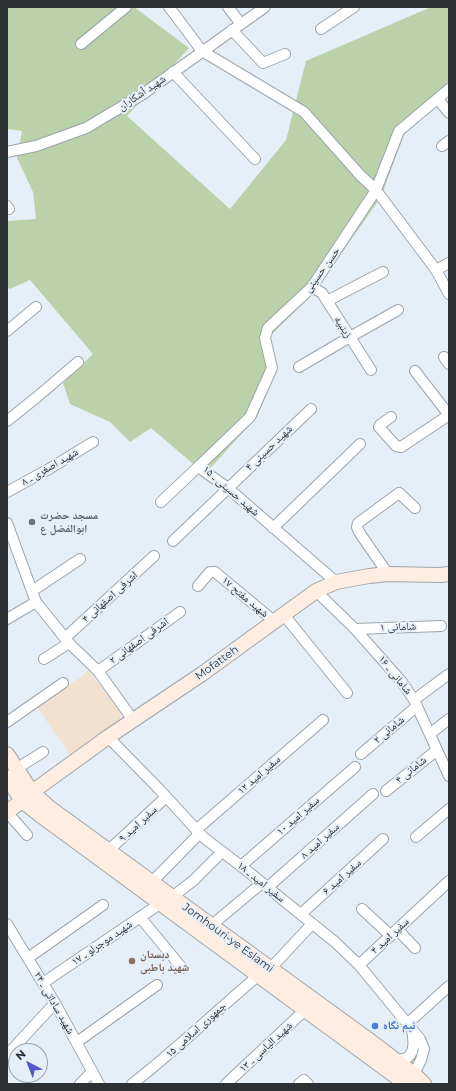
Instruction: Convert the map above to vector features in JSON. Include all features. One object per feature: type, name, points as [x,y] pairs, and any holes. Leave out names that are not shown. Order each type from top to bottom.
[{"type":"main road","name":"Mofatteh","points":[[7,812],[20,797],[202,674],[316,591],[336,582],[388,574],[449,574]]},
{"type":"main road","points":[[7,754],[20,797]]},
{"type":"main road","name":"Jomhouri-ye Eslami","points":[[20,797],[50,808],[152,882],[166,900]]},
{"type":"main road","name":"Jomhouri-ye Eslami","points":[[20,797],[166,900],[365,1045],[406,1081],[424,1084]]},
{"type":"main road","name":"Jomhouri-ye Eslami","points":[[265,972],[305,1010],[365,1045],[394,1059],[406,1081]]},
{"type":"street","points":[[81,44],[126,7]]},
{"type":"street","points":[[169,7],[185,26],[202,51],[304,112],[360,175],[376,190],[436,270],[449,294]]},
{"type":"street","points":[[228,7],[236,27],[263,63],[285,54]]},
{"type":"street","name":"شهید آشکاران","points":[[7,152],[36,146],[86,128],[142,94],[265,7]]},
{"type":"street","points":[[321,29],[354,7]]},
{"type":"street","points":[[173,72],[255,159]]},
{"type":"street","name":"حسن حسینی","points":[[272,368],[265,338],[268,328],[312,287],[376,190],[399,131],[449,89]]},
{"type":"street","points":[[438,98],[449,113]]},
{"type":"street","points":[[436,270],[449,263]]},
{"type":"street","points":[[327,301],[383,272]]},
{"type":"street","name":"زینبیه","points":[[312,287],[322,293],[371,370]]},
{"type":"street","points":[[7,331],[36,307]]},
{"type":"street","points":[[299,367],[398,310]]},
{"type":"street","points":[[7,421],[78,362]]},
{"type":"street","name":"شهید حسینی ـ ۱۵","points":[[272,368],[250,417],[200,465],[201,469],[228,488],[336,582]]},
{"type":"street","points":[[391,417],[379,427],[396,446],[401,447],[449,415],[415,371]]},
{"type":"street","name":"شهید حسینی ۴","points":[[173,541],[311,409]]},
{"type":"street","name":"شهید اصغری ـ ۸","points":[[7,492],[93,442]]},
{"type":"street","points":[[273,528],[360,444]]},
{"type":"street","points":[[161,502],[200,465]]},
{"type":"street","points":[[388,574],[359,532],[357,527],[358,523],[399,494],[414,508]]},
{"type":"street","points":[[7,523],[11,546],[36,602],[67,640],[98,671],[133,720]]},
{"type":"street","name":"اشرفی اصفهانی ۴","points":[[44,659],[67,640],[154,556]]},
{"type":"street","points":[[32,591],[80,559]]},
{"type":"street","name":"شهید مفتح ۱۷","points":[[198,586],[210,572],[215,572],[279,618],[347,693]]},
{"type":"street","name":"شامانی ـ ۱۶","points":[[316,591],[355,629],[402,682],[416,703],[449,776]]},
{"type":"street","points":[[7,619],[36,602]]},
{"type":"street","name":"اشرفی اصفهانی ۲","points":[[98,671],[180,612]]},
{"type":"street","name":"شامانی ۱","points":[[355,629],[441,626]]},
{"type":"street","name":"شامانی ۲","points":[[361,754],[449,674]]},
{"type":"street","points":[[7,722],[63,683]]},
{"type":"street","points":[[430,734],[449,718]]},
{"type":"street","name":"سفیر امید ۱۲","points":[[152,882],[197,832],[323,720]]},
{"type":"street","name":"سفیر امید ـ ۱۸","points":[[108,737],[166,797],[197,832],[301,914],[359,964],[420,1039],[424,1049],[421,1060],[406,1081]]},
{"type":"street","name":"شامانی ۴","points":[[386,791],[437,750]]},
{"type":"street","points":[[12,773],[43,752]]},
{"type":"street","name":"سفیر امید ۱۰","points":[[240,866],[355,767]]},
{"type":"street","name":"سفیر امید ۸","points":[[206,930],[236,904],[265,885],[373,794]]},
{"type":"street","name":"سفیر امید ۹","points":[[109,850],[166,797]]},
{"type":"street","points":[[416,838],[449,809]]},
{"type":"street","points":[[7,812],[27,835]]},
{"type":"street","name":"سفیر امید ۶","points":[[301,914],[383,840]]},
{"type":"street","name":"شهید موجرلو ـ ۱۷","points":[[43,983],[166,900],[198,876],[222,852]]},
{"type":"street","name":"سفیر امید ۴","points":[[359,964],[449,881]]},
{"type":"street","points":[[28,958],[103,905]]},
{"type":"street","points":[[362,909],[415,948]]},
{"type":"street","points":[[140,917],[182,968]]},
{"type":"street","name":"شهید ساداتی ـ ۲۴","points":[[7,924],[55,1003],[99,1084]]},
{"type":"street","name":"جمهوری اسلامی ۱۵","points":[[132,1084],[166,1058],[229,1000],[265,972],[312,924]]},
{"type":"street","points":[[77,1042],[158,985]]},
{"type":"street","points":[[394,1059],[403,1060],[409,1056],[413,1050],[414,1043],[410,1027],[449,986]]},
{"type":"street","points":[[7,1055],[55,1003]]},
{"type":"street","name":"شهید الیاسی ـ ۱۳","points":[[226,1084],[305,1010]]},
{"type":"street","points":[[80,1084],[92,1072]]},
{"type":"street","points":[[299,1084],[304,1080],[308,1084]]},
{"type":"shaded area","points":[[89,671],[121,713],[119,725],[72,758],[37,707]]},
{"type":"green space","points":[[7,7],[134,7],[189,48],[127,116],[230,209],[286,140],[306,61],[431,7],[449,7],[449,95],[405,132],[381,197],[313,294],[269,337],[277,369],[257,417],[205,474],[151,428],[130,442],[110,422],[70,404],[63,383],[93,354],[30,280],[10,289],[7,287],[7,221],[36,219],[33,192],[17,158],[22,131],[7,129]]},
{"type":"place","name":"مسجد حضرت ابوالفضل ع","points":[[32,522]]},
{"type":"place","name":"دبستان شهید باطبی","points":[[132,961]]},
{"type":"place","name":"نیم نگاه","points":[[375,1026]]}]
